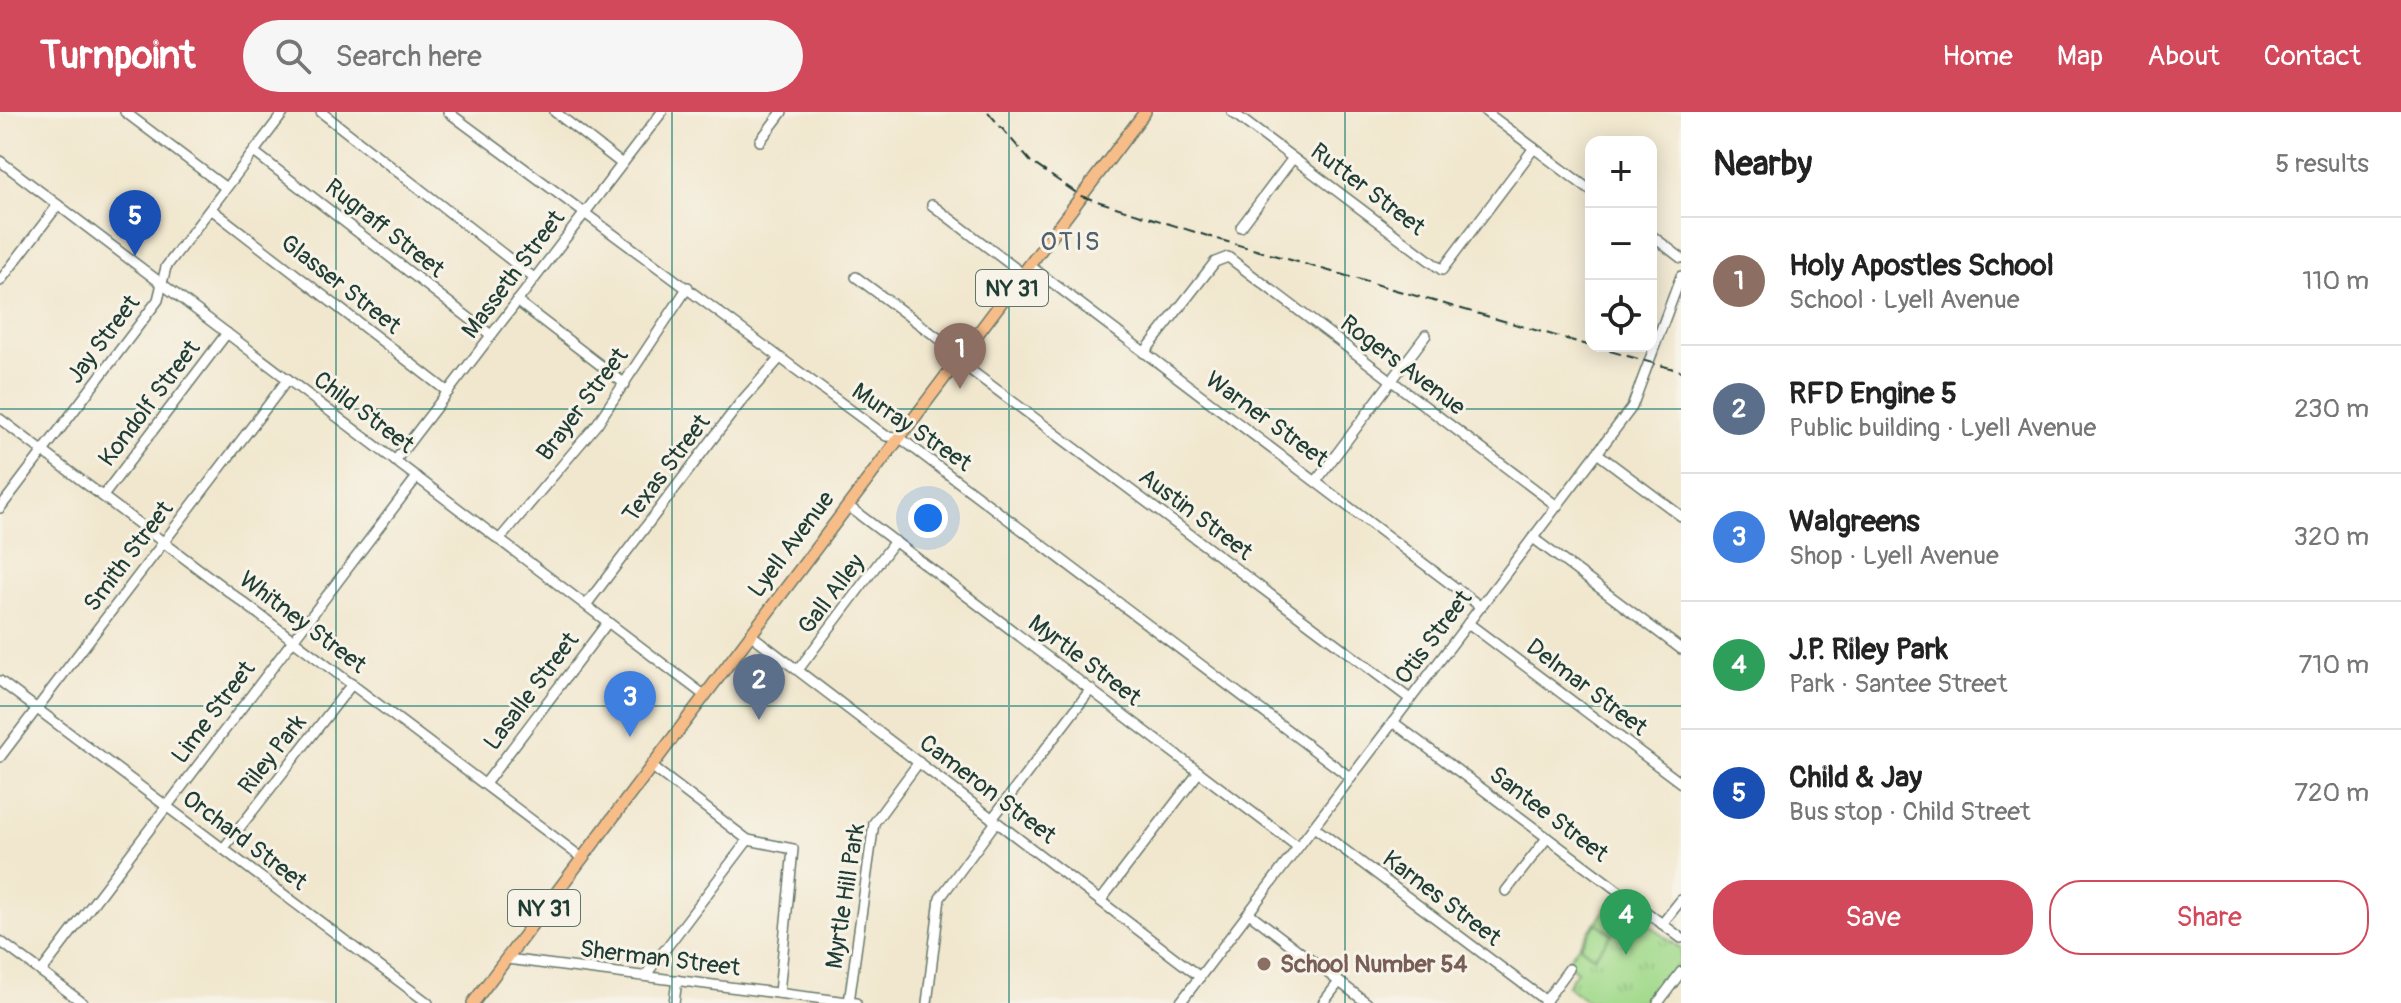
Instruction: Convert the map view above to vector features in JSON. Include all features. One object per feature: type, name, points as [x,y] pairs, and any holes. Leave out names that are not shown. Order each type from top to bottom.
[{"type":"main road","name":"Lyell Avenue","points":[[473,1003],[1145,112]]},
{"type":"street","points":[[125,112],[226,188]]},
{"type":"street","name":"Jay Street","points":[[0,508],[158,300],[166,267],[284,112]]},
{"type":"street","points":[[321,112],[534,278]]},
{"type":"street","name":"Murray Street","points":[[448,112],[544,186],[586,212],[886,436],[899,437],[1351,778]]},
{"type":"street","points":[[555,112],[622,164]]},
{"type":"street","name":"Masseth Street","points":[[395,461],[662,112]]},
{"type":"street","points":[[760,141],[782,112]]},
{"type":"street","name":"Rutter Street","points":[[1232,112],[1442,270],[1534,148]]},
{"type":"street","points":[[1486,112],[1585,186]]},
{"type":"street","name":"Rugraff Street","points":[[254,152],[491,335]]},
{"type":"street","points":[[1241,227],[1293,158]]},
{"type":"street","name":"Child Street","points":[[0,161],[704,695]]},
{"type":"street","points":[[0,281],[58,205]]},
{"type":"street","name":"Warner Street","points":[[932,205],[1144,353],[1317,480],[1481,607]]},
{"type":"street","name":"Glasser Street","points":[[211,209],[448,392]]},
{"type":"street","points":[[1657,240],[1681,258]]},
{"type":"street","name":"Rogers Avenue","points":[[1144,353],[1215,262],[1225,256],[1557,506]]},
{"type":"street","name":"Otis Street","points":[[1180,1003],[1638,396],[1681,276]]},
{"type":"street","name":"Austin Street","points":[[856,277],[1410,699]]},
{"type":"street","name":"Brayer Street","points":[[499,540],[597,424],[688,287]]},
{"type":"street","points":[[517,301],[625,384]]},
{"type":"street","name":"Kondolf Street","points":[[103,496],[227,333]]},
{"type":"street","points":[[1317,480],[1426,335]]},
{"type":"street","name":"Texas Street","points":[[586,605],[740,403],[780,358]]},
{"type":"street","name":"Smith Street","points":[[0,757],[288,379]]},
{"type":"street","name":"Whitney Street","points":[[0,419],[582,858]]},
{"type":"street","points":[[1597,453],[1681,516]]},
{"type":"street","name":"Lime Street","points":[[41,972],[417,477]]},
{"type":"street","name":"Myrtle Street","points":[[848,506],[1298,847]]},
{"type":"street","points":[[1533,538],[1681,649]]},
{"type":"street","name":"Gall Alley","points":[[798,670],[895,541]]},
{"type":"street","name":"Lasalle Street","points":[[485,784],[608,622]]},
{"type":"street","name":"Delmar Street","points":[[1468,623],[1681,783]]},
{"type":"street","name":"Cameron Street","points":[[750,634],[1200,977]]},
{"type":"street","name":"Orchard Street","points":[[0,681],[428,1003]]},
{"type":"street","name":"Riley Park","points":[[223,849],[352,684]]},
{"type":"street","points":[[927,1003],[940,898],[1091,689]]},
{"type":"street","name":"Santee Street","points":[[1393,722],[1681,938]]},
{"type":"street","name":"Myrtle Hill Park","points":[[849,1002],[872,829],[877,816],[919,762]]},
{"type":"street","points":[[651,766],[748,840],[791,847],[795,853],[773,996]]},
{"type":"street","points":[[1101,900],[1199,772]]},
{"type":"street","name":"Karnes Street","points":[[1314,827],[1545,1002]]},
{"type":"street","points":[[1506,891],[1547,838]]},
{"type":"street","points":[[645,976],[748,840]]},
{"type":"street","points":[[1662,924],[1681,900]]},
{"type":"street","points":[[1249,913],[1367,1003]]},
{"type":"street","points":[[0,941],[83,1003]]},
{"type":"street","name":"Sherman Street","points":[[507,959],[677,980],[773,996],[856,1003]]},
{"type":"street","points":[[1545,1002],[1569,969]]},
{"type":"street","points":[[1658,1003],[1681,972]]},
{"type":"street","points":[[674,1003],[677,980]]},
{"type":"street","points":[[1323,1003],[1339,982]]},
{"type":"green space","points":[[1614,898],[1681,949],[1681,961],[1650,1003],[1590,1003],[1567,986],[1577,971],[1566,962]]},
{"type":"green space","points":[[1597,923],[1612,934],[1594,957],[1580,946]]},
{"type":"railway","points":[[988,112],[1031,162],[1081,196],[1214,238],[1585,344]]},
{"type":"railway","points":[[1613,352],[1681,371]]},
{"type":"place","name":"Child & Jay","points":[[135,256]]},
{"type":"place","name":"Holy Apostles School","points":[[960,389]]},
{"type":"place","name":"RFD Engine 5","points":[[759,720]]},
{"type":"place","name":"Walgreens","points":[[630,737]]},
{"type":"place","name":"J.P. Riley Park","points":[[1626,955]]},
{"type":"place","name":"School Number 54","points":[[1264,964]]},
{"type":"district","name":"OTIS","points":[[1071,241]]}]
